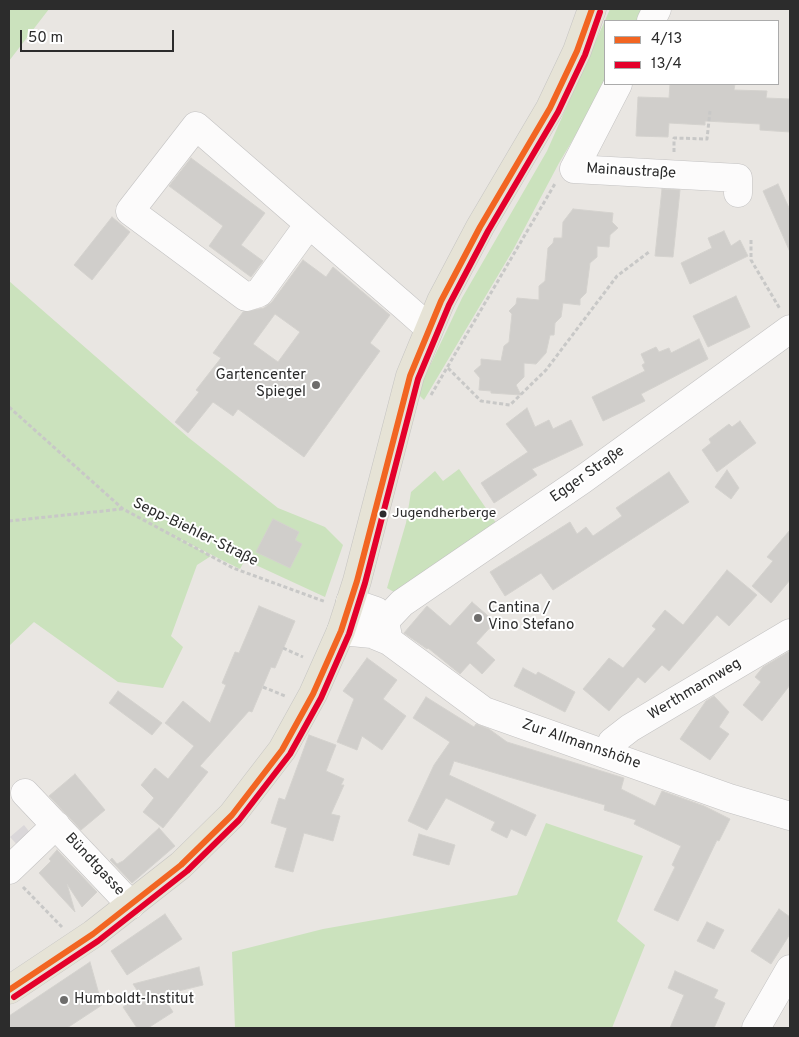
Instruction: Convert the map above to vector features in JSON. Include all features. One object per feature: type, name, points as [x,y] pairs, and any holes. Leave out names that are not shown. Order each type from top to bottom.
[{"type":"main road","points":[[9,990],[77,945],[181,866],[247,797],[287,742],[313,694],[341,631],[338,602],[410,376],[440,301],[480,227],[550,108],[577,51],[592,9]]},
{"type":"street","points":[[652,20],[658,9]]},
{"type":"street","name":"Mainaustraße","points":[[617,85],[566,173],[738,178],[738,193]]},
{"type":"street","points":[[309,224],[259,293],[246,297],[130,211],[196,126],[429,328]]},
{"type":"street","name":"Egger Straße","points":[[387,631],[402,604],[582,480],[785,319]]},
{"type":"street","name":"Zur Allmannshöhe","points":[[338,602],[376,611],[387,631],[484,711],[729,798],[790,816]]},
{"type":"street","name":"Zur Allmannshöhe","points":[[341,631],[372,634],[387,631]]},
{"type":"street","name":"Werthmannweg","points":[[608,754],[612,742],[630,728],[790,633]]},
{"type":"street","name":"Bündtgasse","points":[[25,793],[131,905]]},
{"type":"street","name":"Bündtgasse","points":[[15,878],[56,825]]},
{"type":"street","points":[[756,1028],[790,969]]},
{"type":"path","points":[[672,175],[674,138],[707,139],[710,111]]},
{"type":"path","points":[[428,401],[566,173]]},
{"type":"path","points":[[751,240],[751,260],[785,319]]},
{"type":"path","points":[[448,368],[481,400],[510,405],[546,370],[617,276],[649,252]]},
{"type":"path","points":[[9,407],[123,509]]},
{"type":"path","name":"Sepp-Biehler-Straße","points":[[9,521],[123,509],[233,568],[338,602]]},
{"type":"path","points":[[283,648],[305,658]]},
{"type":"path","points":[[262,687],[294,700]]},
{"type":"path","points":[[15,878],[77,945]]},
{"type":"shaded area","points":[[24,825],[35,839],[22,850],[10,837]]},
{"type":"green space","points":[[9,9],[49,9],[9,61]]},
{"type":"green space","points":[[610,9],[651,9],[645,20],[605,20]]},
{"type":"green space","points":[[604,23],[605,85],[559,163],[513,250],[424,400],[417,393],[462,298],[547,151]]},
{"type":"green space","points":[[9,281],[189,438],[278,508],[325,527],[343,545],[325,597],[245,560],[240,569],[168,533],[211,556],[197,565],[171,636],[183,647],[163,688],[118,682],[34,622],[9,646]]},
{"type":"green space","points":[[459,469],[503,533],[408,600],[387,588],[406,523],[411,492],[435,471],[443,481]]},
{"type":"green space","points":[[546,823],[643,856],[617,921],[645,945],[612,1028],[235,1028],[232,952],[323,929],[517,895]]},
{"type":"building","points":[[670,85],[735,85],[734,90],[767,91],[766,98],[790,99],[790,132],[760,130],[760,124],[705,121],[705,125],[669,123],[668,137],[636,136],[638,97],[669,98]]},
{"type":"building","points":[[191,158],[265,213],[241,245],[263,261],[251,277],[209,246],[223,226],[169,186]]},
{"type":"building","points":[[778,184],[790,210],[790,252],[763,191]]},
{"type":"building","points":[[662,189],[680,190],[673,257],[655,256]]},
{"type":"building","points":[[573,209],[613,213],[612,222],[618,228],[610,235],[609,247],[597,246],[597,257],[590,263],[586,293],[580,299],[580,305],[563,303],[561,317],[555,323],[554,335],[550,335],[546,353],[536,364],[524,363],[524,377],[516,385],[521,395],[491,393],[491,391],[479,390],[480,378],[474,371],[481,365],[481,359],[501,361],[504,346],[509,342],[512,314],[509,311],[516,304],[517,298],[539,300],[539,286],[545,281],[548,248],[553,243],[554,238],[562,238],[563,222]]},
{"type":"building","points":[[112,217],[130,232],[92,280],[74,265]]},
{"type":"building","points":[[724,231],[731,246],[740,240],[748,256],[690,284],[681,263],[712,248],[708,238]]},
{"type":"building","points":[[303,260],[326,277],[333,267],[390,315],[370,343],[380,351],[304,457],[238,409],[233,416],[213,402],[188,433],[175,422],[199,392],[196,390],[221,358],[213,353],[243,312],[264,308],[272,302]],"holes":[[[275,314],[300,332],[278,362],[253,344]]]},
{"type":"building","points":[[736,296],[750,327],[708,347],[693,316]]},
{"type":"building","points":[[699,339],[708,359],[641,394],[645,401],[603,421],[592,397],[645,371],[642,365],[645,363],[641,354],[656,347],[659,352],[669,348],[671,353]]},
{"type":"building","points":[[527,408],[535,427],[549,420],[553,429],[571,420],[583,445],[532,469],[537,475],[494,503],[481,483],[528,452],[506,424]]},
{"type":"building","points":[[740,421],[756,443],[717,472],[702,450],[711,443],[709,439],[729,424],[732,427]]},
{"type":"building","points":[[727,470],[739,488],[731,499],[715,487]]},
{"type":"building","points":[[669,472],[689,502],[553,590],[541,573],[505,596],[490,572],[570,522],[577,534],[586,527],[593,536],[622,516],[616,508]]},
{"type":"building","points":[[273,519],[299,532],[295,540],[302,544],[290,568],[256,552]]},
{"type":"building","points":[[790,530],[790,580],[771,603],[752,586],[773,561],[767,557]]},
{"type":"building","points":[[727,570],[757,595],[729,626],[717,615],[669,671],[662,665],[645,683],[638,677],[609,711],[583,689],[609,658],[623,668],[656,629],[652,626],[665,610],[683,625]]},
{"type":"building","points":[[472,602],[495,622],[476,643],[495,660],[482,674],[470,663],[460,674],[428,648],[404,633],[427,606],[450,626]]},
{"type":"building","points":[[259,606],[295,621],[275,668],[271,667],[252,712],[249,711],[200,766],[208,772],[163,828],[143,812],[154,798],[141,785],[155,768],[168,779],[194,746],[165,723],[183,701],[210,723],[226,685],[222,683],[235,652],[239,653]]},
{"type":"building","points":[[790,651],[790,685],[762,721],[743,705],[761,682],[755,677],[763,667]]},
{"type":"building","points":[[367,658],[397,680],[383,699],[406,716],[382,750],[362,736],[357,750],[337,742],[354,699],[343,691]]},
{"type":"building","points":[[523,668],[536,675],[538,672],[575,692],[565,712],[514,686]]},
{"type":"building","points":[[118,691],[162,723],[152,735],[109,703]]},
{"type":"building","points":[[714,696],[729,712],[719,727],[729,734],[710,760],[680,739],[706,701]]},
{"type":"building","points":[[426,697],[474,727],[476,724],[489,729],[507,742],[624,778],[621,789],[655,806],[662,791],[704,806],[730,819],[719,841],[717,840],[678,921],[654,910],[675,867],[672,865],[681,846],[634,824],[636,820],[604,810],[605,805],[454,761],[449,775],[536,815],[526,836],[511,829],[507,838],[491,830],[495,822],[446,798],[427,830],[408,821],[434,765],[450,742],[413,718]]},
{"type":"building","points":[[309,735],[336,745],[326,771],[344,779],[341,785],[344,785],[331,814],[340,816],[333,841],[304,833],[293,872],[275,867],[287,828],[271,823],[279,798],[285,800]]},
{"type":"building","points":[[75,774],[105,810],[81,830],[49,796]]},
{"type":"building","points":[[159,828],[175,846],[132,883],[110,860],[112,858],[117,864],[123,861]]},
{"type":"building","points":[[419,834],[455,845],[449,865],[413,855]]},
{"type":"building","points":[[57,850],[97,892],[82,907],[67,884],[75,912],[39,873],[51,861],[49,859]]},
{"type":"building","points":[[779,909],[790,917],[790,934],[771,964],[751,951]]},
{"type":"building","points":[[165,914],[182,939],[127,975],[111,951]]},
{"type":"building","points":[[707,922],[724,930],[714,949],[697,941]]},
{"type":"building","name":"Humboldt-Institut","points":[[90,962],[102,1005],[67,1028],[9,1028],[9,1016]]},
{"type":"building","points":[[199,967],[203,985],[162,995],[173,1012],[148,1028],[137,1028],[123,1007],[141,996],[133,984]]},
{"type":"building","points":[[675,971],[718,990],[714,998],[725,1003],[714,1028],[670,1028],[684,995],[668,988]]},
{"type":"transit line","name":"4/13","points":[[9,990],[93,934],[181,865],[232,815],[282,750],[313,694],[341,631],[357,581],[410,376],[441,301],[480,227],[550,108],[577,51],[592,9]]},
{"type":"transit line","name":"13/4","points":[[14,997],[98,941],[187,871],[239,820],[290,754],[321,698],[349,634],[365,583],[418,379],[449,305],[488,231],[558,112],[585,55],[600,12]]},
{"type":"place","name":"Gartencenter Spiegel","points":[[316,385]]},
{"type":"place","name":"Jugendherberge","points":[[383,514]]},
{"type":"place","name":"Cantina / Vino Stefano","points":[[478,618]]},
{"type":"place","name":"Humboldt-Institut","points":[[64,1000]]}]
